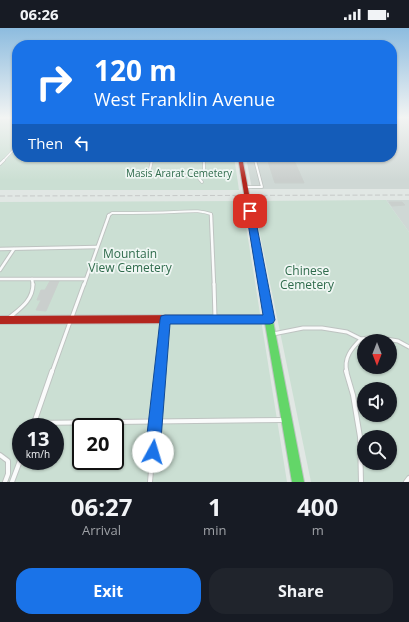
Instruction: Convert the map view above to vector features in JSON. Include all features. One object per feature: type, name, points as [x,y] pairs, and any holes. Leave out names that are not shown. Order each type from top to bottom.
[{"type":"street","points":[[241,162],[298,482]]},
{"type":"street","points":[[3,320],[270,320]]},
{"type":"lane","points":[[0,164],[12,151]]},
{"type":"lane","points":[[151,162],[149,174],[152,175],[197,176],[204,172],[204,162]]},
{"type":"lane","points":[[246,187],[262,187],[256,162]]},
{"type":"lane","points":[[197,176],[202,182]]},
{"type":"lane","points":[[36,418],[110,213],[177,212],[192,210],[209,212],[211,214],[215,320]]},
{"type":"lane","points":[[0,249],[97,247]]},
{"type":"lane","points":[[0,270],[14,249]]},
{"type":"lane","points":[[0,279],[86,279]]},
{"type":"lane","points":[[3,320],[29,302],[34,287],[32,279]]},
{"type":"lane","points":[[150,482],[165,320]]},
{"type":"lane","points":[[272,334],[303,328],[322,328],[347,332],[357,337]]},
{"type":"lane","points":[[397,341],[409,347]]},
{"type":"lane","points":[[357,343],[350,350],[345,366],[353,395],[360,437],[361,482]]},
{"type":"lane","points":[[64,424],[287,420]]},
{"type":"lane","points":[[0,455],[8,461],[8,474],[5,482]]},
{"type":"lane","points":[[12,482],[16,470]]},
{"type":"lane","points":[[406,482],[409,478]]},
{"type":"shaded area","points":[[397,138],[409,138],[409,189],[252,189],[247,162],[397,162]]},
{"type":"shaded area","points":[[386,200],[409,200],[409,232]]},
{"type":"green space","name":"Masis Ararat Cemetery","points":[[0,138],[12,138],[12,162],[235,162],[239,190],[0,190]]},
{"type":"green space","name":"Chinese Cemetery","points":[[386,200],[409,232],[409,482],[311,482],[253,201]]},
{"type":"green space","name":"Mountain View Cemetery","points":[[242,201],[287,482],[0,482],[0,202]]},
{"type":"building","points":[[268,162],[295,162],[304,183],[275,183]]},
{"type":"building","points":[[389,202],[402,202],[405,205],[392,206]]},
{"type":"building","points":[[50,281],[59,281],[46,311],[36,310],[41,300],[37,300],[41,290],[45,290]]},
{"type":"railway","points":[[0,196],[409,195]]},
{"type":"traffic: fast","points":[[268,315],[298,482]]},
{"type":"traffic: fast","points":[[192,319],[270,319]]},
{"type":"traffic: jam","points":[[241,162],[268,315]]},
{"type":"traffic: jam","points":[[0,320],[192,319]]},
{"type":"route","points":[[153,452],[165,320],[270,320],[250,211]]}]
